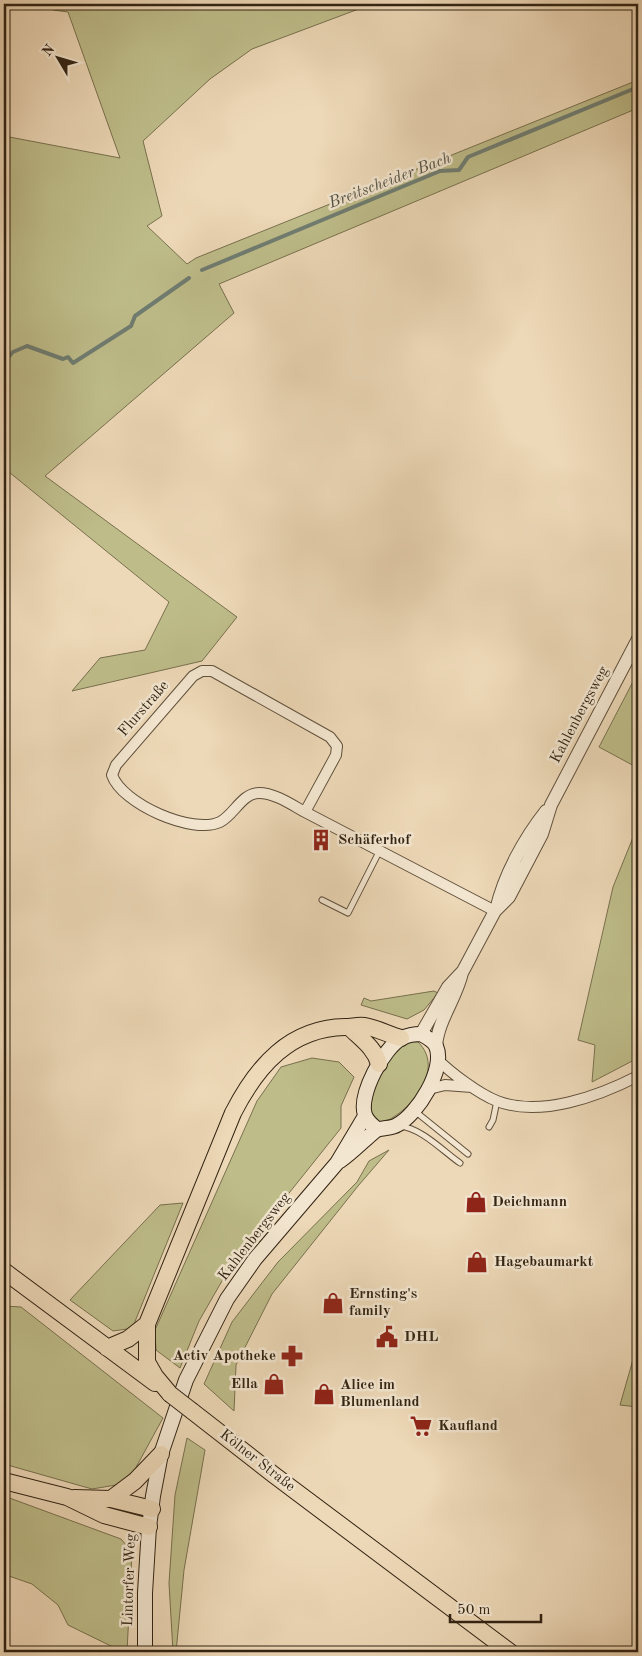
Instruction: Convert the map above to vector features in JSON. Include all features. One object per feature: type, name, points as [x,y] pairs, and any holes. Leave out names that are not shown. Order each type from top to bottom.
[{"type":"main road","points":[[170,1394],[146,1362],[147,1324],[233,1113],[246,1087],[265,1063],[290,1041],[328,1028],[362,1025],[401,1038],[421,1034],[437,1053]]},
{"type":"main road","points":[[350,1027],[371,1048],[379,1064]]},
{"type":"main road","name":"Kahlenbergsweg","points":[[152,1509],[161,1454],[186,1380],[227,1299],[255,1258],[337,1163],[365,1116],[365,1095],[379,1064],[401,1038]]},
{"type":"main road","name":"Kahlenbergsweg","points":[[397,1126],[414,1110],[429,1089],[437,1053]]},
{"type":"main road","points":[[365,1116],[377,1129],[397,1126]]},
{"type":"main road","name":"Kahlenbergsweg","points":[[337,1163],[356,1149],[377,1129]]},
{"type":"main road","name":"Kölner Straße","points":[[4,1271],[10,1283],[107,1348],[170,1394],[274,1476],[510,1652]]},
{"type":"main road","points":[[107,1348],[128,1339],[147,1324]]},
{"type":"main road","points":[[111,1499],[128,1488],[161,1454]]},
{"type":"main road","points":[[4,1481],[67,1497],[111,1499],[152,1509]]},
{"type":"main road","points":[[67,1497],[104,1515],[149,1528]]},
{"type":"main road","name":"Lintorfer Weg","points":[[144,1652],[145,1593],[152,1509]]},
{"type":"street","name":"Kahlenbergsweg","points":[[437,1053],[440,1027],[458,992],[463,971],[495,911],[500,890],[532,829],[551,805],[638,639]]},
{"type":"street","name":"Flurstraße","points":[[306,812],[336,756],[337,746],[330,737],[212,671],[202,671],[194,676],[116,765],[112,775],[116,785],[139,805],[161,815],[206,826],[222,821],[248,796],[258,793],[270,795],[380,850],[495,911]]},
{"type":"street","name":"Kahlenbergsweg","points":[[421,1034],[448,987],[463,971]]},
{"type":"street","points":[[437,1053],[472,1087],[497,1102],[522,1106],[550,1106],[583,1099],[638,1076]]},
{"type":"street","points":[[429,1089],[446,1085],[472,1087]]},
{"type":"lane","points":[[322,900],[348,913],[380,850]]},
{"type":"lane","points":[[489,1127],[497,1102]]},
{"type":"lane","points":[[414,1110],[431,1126],[468,1154]]},
{"type":"lane","points":[[397,1126],[408,1127],[460,1163]]},
{"type":"shaded area","points":[[53,4],[372,4],[252,49],[210,79],[143,141],[162,216],[147,226],[187,264],[196,258],[638,80],[638,108],[219,284],[234,313],[45,476],[237,617],[202,661],[72,691],[100,658],[145,650],[169,602],[4,468],[4,136],[120,158],[68,12],[53,10]]},
{"type":"shaded area","points":[[638,672],[638,768],[599,747]]},
{"type":"shaded area","points":[[638,825],[638,1058],[592,1082],[595,1045],[578,1040],[613,887]]},
{"type":"shaded area","points":[[434,991],[438,993],[424,1010],[407,1019],[361,1005],[364,998],[371,1001]]},
{"type":"shaded area","points":[[409,1041],[418,1042],[426,1053],[428,1065],[426,1078],[412,1101],[390,1119],[379,1124],[371,1113],[373,1093],[381,1073],[393,1054]]},
{"type":"shaded area","points":[[312,1058],[339,1062],[354,1077],[341,1106],[341,1128],[230,1267],[199,1321],[180,1368],[156,1350],[155,1330],[257,1101],[281,1067]]},
{"type":"shaded area","points":[[389,1150],[272,1294],[236,1365],[234,1411],[204,1384],[232,1322],[278,1262],[357,1182],[369,1161]]},
{"type":"shaded area","points":[[183,1203],[134,1324],[127,1329],[113,1331],[70,1300],[160,1205]]},
{"type":"shaded area","points":[[4,1306],[21,1307],[163,1418],[134,1471],[116,1485],[92,1489],[4,1464]]},
{"type":"shaded area","points":[[638,1342],[638,1407],[620,1405]]},
{"type":"shaded area","points":[[187,1438],[205,1450],[184,1570],[176,1652],[173,1652],[169,1583],[175,1495]]},
{"type":"shaded area","points":[[4,1496],[121,1539],[132,1552],[127,1652],[116,1652],[115,1648],[68,1625],[58,1605],[32,1584],[6,1575],[4,1570]]},
{"type":"waterway","name":"Breitscheider Bach","points":[[202,270],[440,171],[459,170],[468,157],[638,87]]},
{"type":"waterway","name":"Breitscheider Bach","points":[[4,362],[13,352],[27,346],[63,359],[68,357],[73,363],[131,326],[135,316],[189,278]]},
{"type":"place","name":"Schäferhof","points":[[321,840]]},
{"type":"place","name":"Deichmann","points":[[476,1202]]},
{"type":"place","name":"Hagebaumarkt","points":[[477,1262]]},
{"type":"place","name":"Ernsting's family","points":[[333,1303]]},
{"type":"place","name":"DHL","points":[[387,1337]]},
{"type":"place","name":"Activ Apotheke","points":[[292,1356]]},
{"type":"place","name":"Ella","points":[[274,1384]]},
{"type":"place","name":"Alice im Blumenland","points":[[324,1394]]},
{"type":"place","name":"Kaufland","points":[[421,1426]]}]
